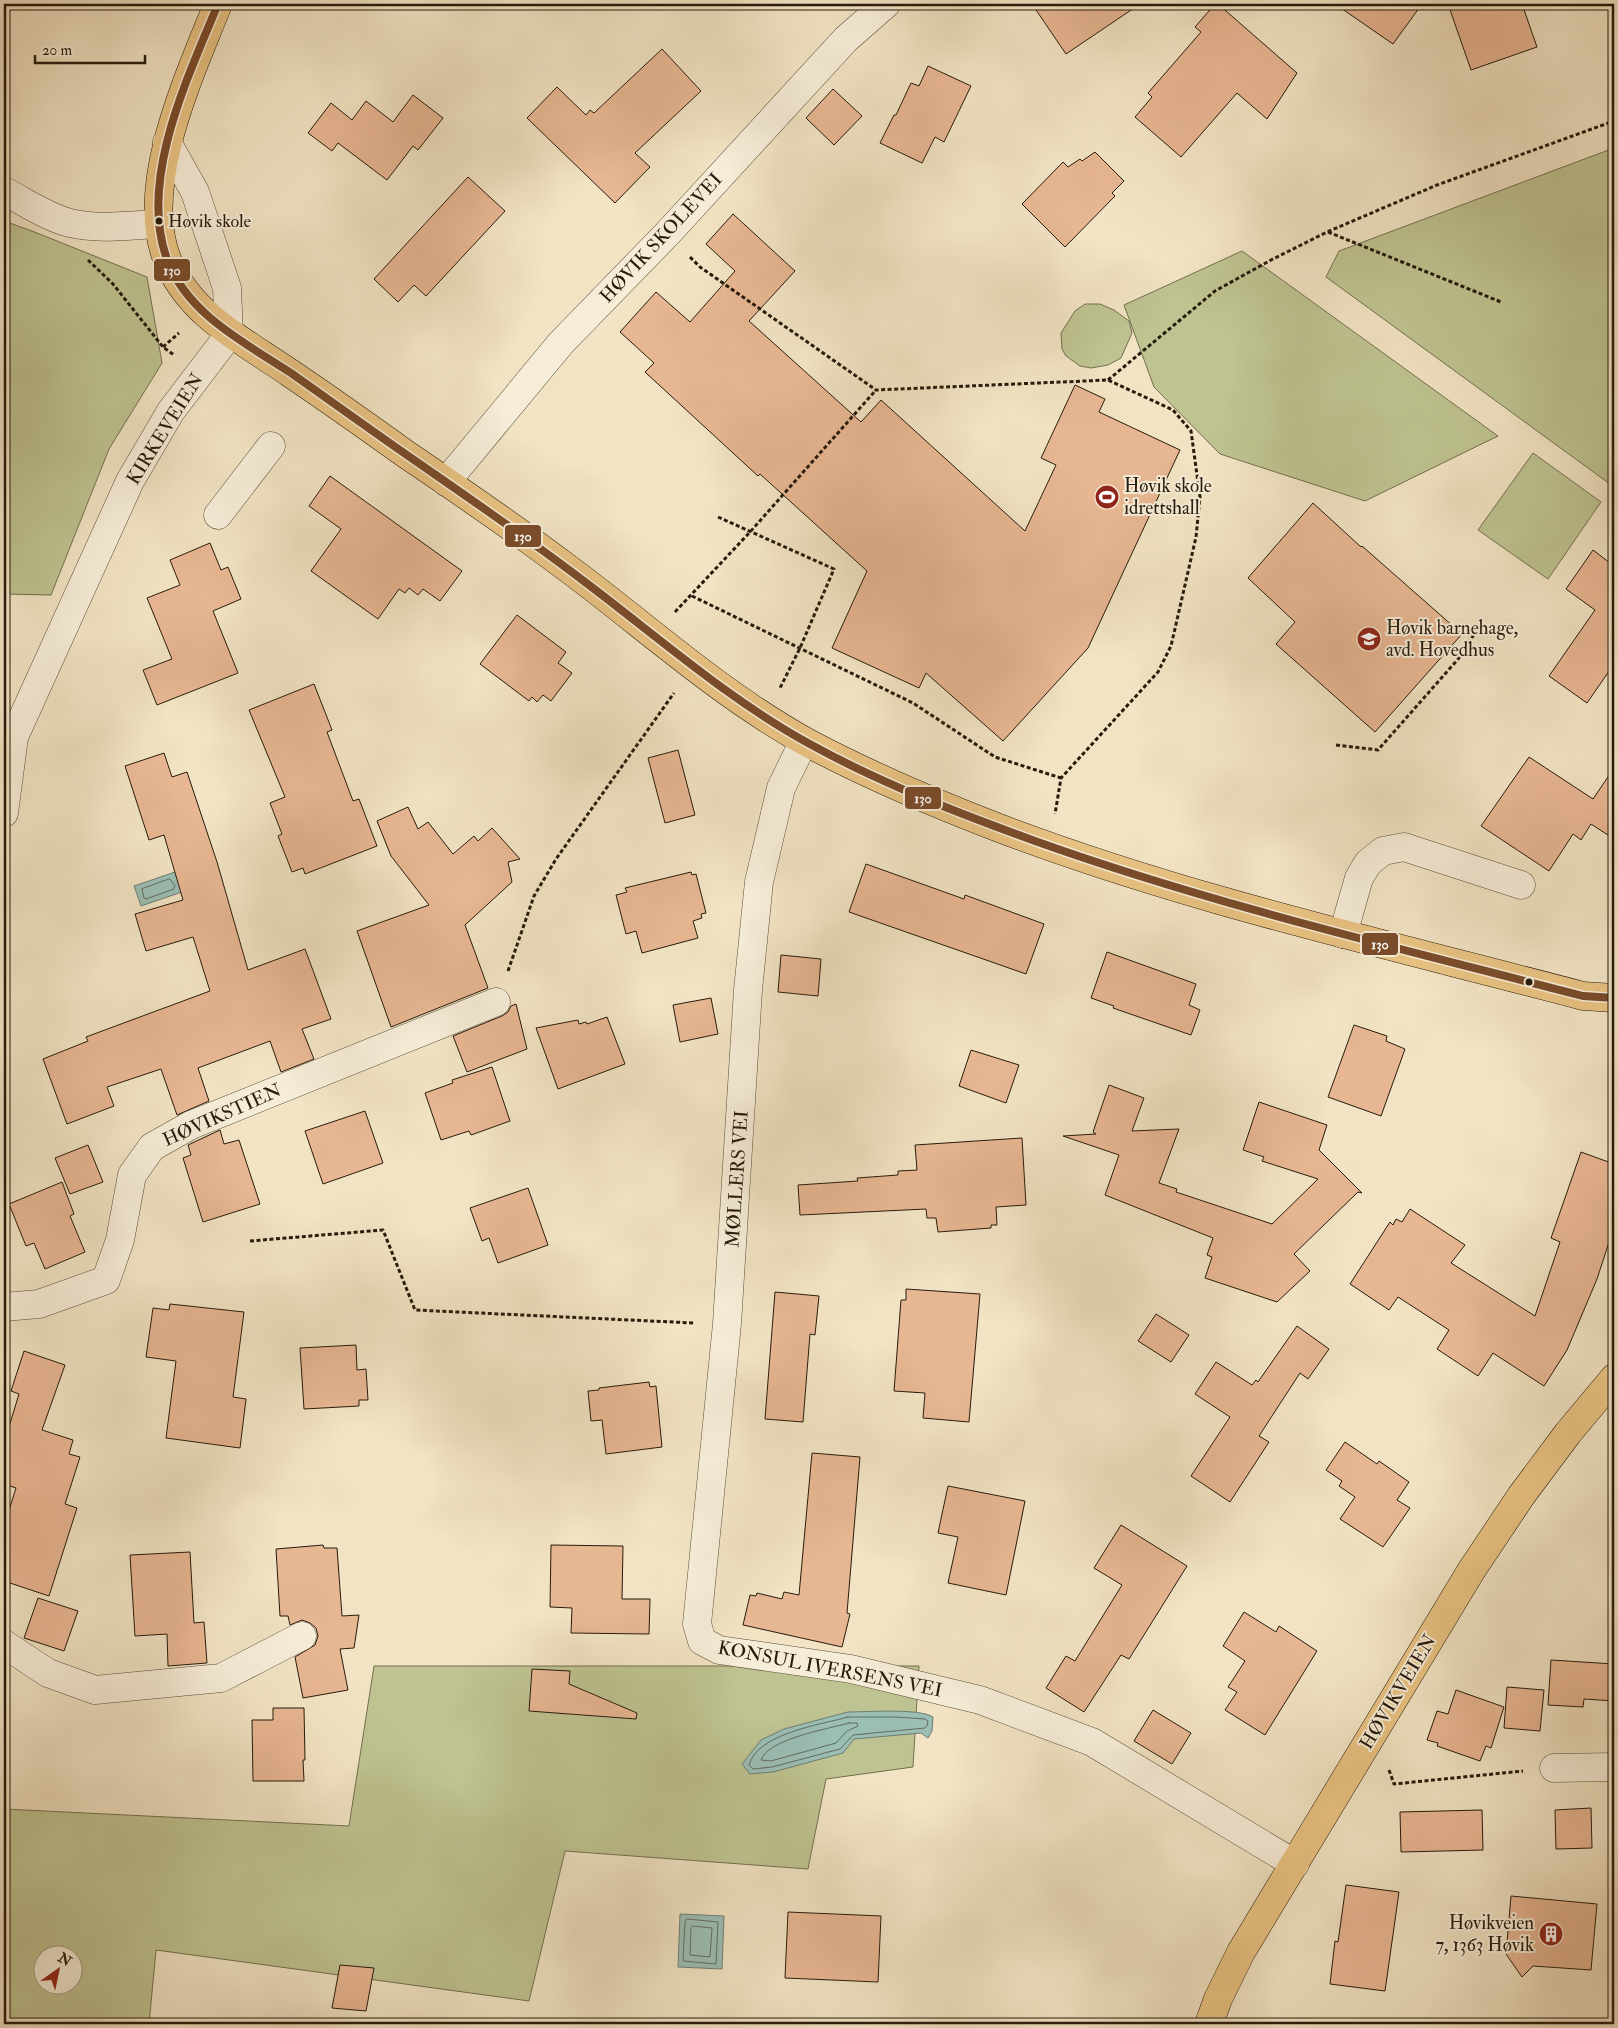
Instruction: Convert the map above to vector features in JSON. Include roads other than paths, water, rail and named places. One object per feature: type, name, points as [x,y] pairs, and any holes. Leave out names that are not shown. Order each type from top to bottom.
[{"type":"main road","points":[[218,4],[190,72],[167,142],[161,175],[159,224],[167,258],[187,294],[229,335],[285,370],[570,570],[693,667],[737,698],[804,740],[881,780],[1049,847],[1143,878],[1343,934],[1583,996],[1614,998]]},
{"type":"main road","points":[[1583,996],[1614,1014]]},
{"type":"main road","name":"HØVIKVEIEN","points":[[1209,2024],[1218,1999],[1241,1952],[1471,1571],[1521,1496],[1568,1433],[1614,1378]]},
{"type":"street","name":"HØVIK SKOLEVEI","points":[[446,482],[561,344],[667,234],[846,39],[886,4]]},
{"type":"street","points":[[167,142],[195,192],[227,288],[229,335]]},
{"type":"street","points":[[4,191],[70,223],[112,226],[159,224]]},
{"type":"street","name":"KIRKEVEIEN","points":[[4,813],[9,736],[130,481],[171,411],[229,335]]},
{"type":"street","points":[[218,515],[271,446]]},
{"type":"street","name":"MØLLERS VEI","points":[[697,1624],[728,1324],[748,990],[759,882],[781,788],[804,740]]},
{"type":"street","points":[[1343,934],[1360,878],[1368,863],[1383,851],[1404,847],[1521,885]]},
{"type":"street","name":"HØVIKSTIEN","points":[[4,1307],[39,1304],[106,1280],[120,1240],[132,1175],[152,1147],[191,1125],[496,1002]]},
{"type":"street","name":"KONSUL IVERSENS VEI","points":[[697,1624],[702,1641],[719,1650],[851,1669],[971,1698],[1092,1742],[1295,1864]]},
{"type":"street","points":[[4,1644],[48,1673],[95,1690],[220,1678],[302,1636]]},
{"type":"street","points":[[1554,1768],[1614,1767]]},
{"type":"water","points":[[175,872],[182,892],[141,906],[134,886]]},
{"type":"water","points":[[905,1711],[926,1714],[933,1717],[932,1731],[928,1738],[921,1733],[854,1739],[843,1753],[773,1772],[750,1774],[742,1764],[761,1740],[784,1729],[848,1712]]},
{"type":"water","points":[[680,1914],[724,1916],[722,1969],[678,1967]]},
{"type":"place","name":"Høvik skole","points":[[159,221]]},
{"type":"place","name":"Høvik skole idrettshall","points":[[1107,497]]},
{"type":"place","name":"Høvik barnehage, avd. Hovedhus","points":[[1369,639]]},
{"type":"place","name":"Høvikveien 7, 1363 Høvik","points":[[1551,1934]]}]
